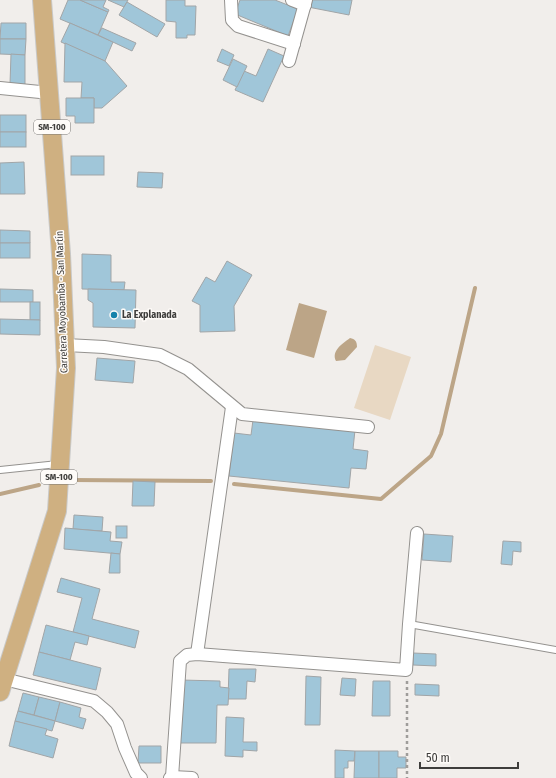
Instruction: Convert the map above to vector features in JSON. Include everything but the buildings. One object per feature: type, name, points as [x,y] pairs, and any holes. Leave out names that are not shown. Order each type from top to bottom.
[{"type":"main road","name":"Carretera Moyobamba - San Martín","points":[[2,686],[57,512],[66,368],[66,345],[50,93],[42,0]]},
{"type":"street","points":[[231,0],[232,20],[238,26],[294,44]]},
{"type":"street","points":[[289,61],[306,3],[292,0]]},
{"type":"street","points":[[0,88],[50,93]]},
{"type":"street","points":[[66,345],[104,347],[160,355],[188,369],[232,407],[245,415],[368,427]]},
{"type":"street","points":[[197,654],[232,407]]},
{"type":"street","points":[[192,778],[171,777],[180,661],[187,655],[197,654],[406,670],[417,534]]},
{"type":"street","points":[[2,686],[94,701],[107,712],[117,724],[125,748],[136,773],[141,778]]},
{"type":"lane","points":[[0,470],[59,463]]},
{"type":"lane","points":[[409,624],[556,650]]},
{"type":"path","points":[[406,670],[407,778]]},
{"type":"shaded area","points":[[299,303],[327,311],[314,358],[286,350]]},
{"type":"shaded area","points":[[350,338],[357,343],[357,347],[345,360],[336,361],[336,351]]},
{"type":"shaded area","points":[[375,345],[411,357],[390,420],[354,408]]},
{"type":"waterway","points":[[234,484],[381,499],[431,456],[441,434],[475,288]]},
{"type":"waterway","points":[[72,480],[211,481]]},
{"type":"waterway","points":[[0,494],[39,485]]},
{"type":"place","name":"La Explanada","points":[[114,315]]}]
